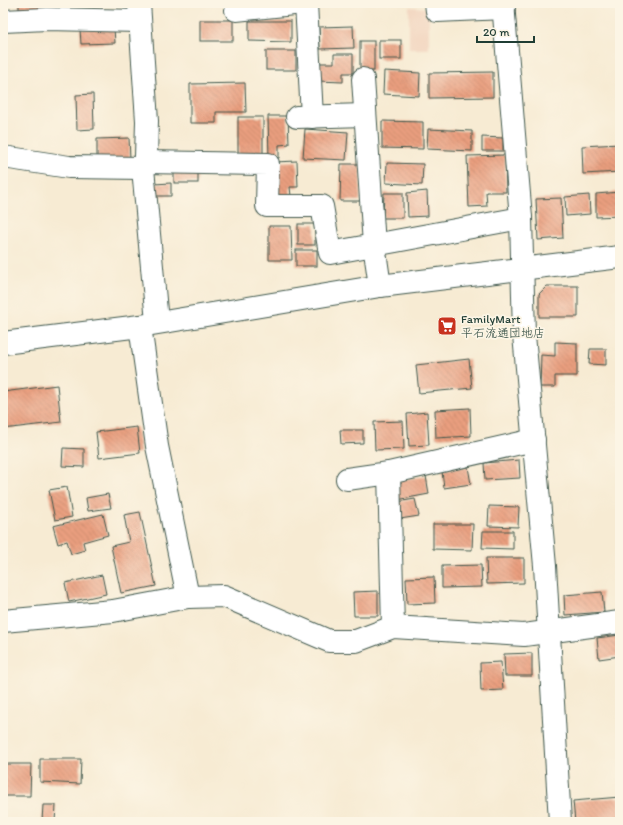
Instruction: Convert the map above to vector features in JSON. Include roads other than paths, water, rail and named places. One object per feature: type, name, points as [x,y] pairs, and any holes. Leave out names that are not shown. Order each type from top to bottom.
[{"type":"street","points":[[236,10],[303,3]]},
{"type":"street","points":[[306,3],[305,117],[365,115]]},
{"type":"street","points":[[436,3],[436,11],[504,6],[521,218],[524,336],[550,632],[560,822]]},
{"type":"street","points":[[3,21],[139,12],[146,120],[144,165],[149,324],[157,446],[188,597]]},
{"type":"street","points":[[363,80],[374,245],[380,286]]},
{"type":"street","points":[[3,157],[69,167],[268,164],[267,206],[322,206],[330,253],[521,218]]},
{"type":"street","points":[[3,343],[149,324],[380,286],[620,258]]},
{"type":"street","points":[[347,479],[389,473],[534,440]]},
{"type":"street","points":[[389,473],[393,627]]},
{"type":"street","points":[[3,621],[113,611],[188,597],[224,596],[329,641],[356,641],[393,627],[524,635],[620,622]]},
{"type":"place","name":"FamilyMart 平石流通団地店","points":[[447,326]]}]
